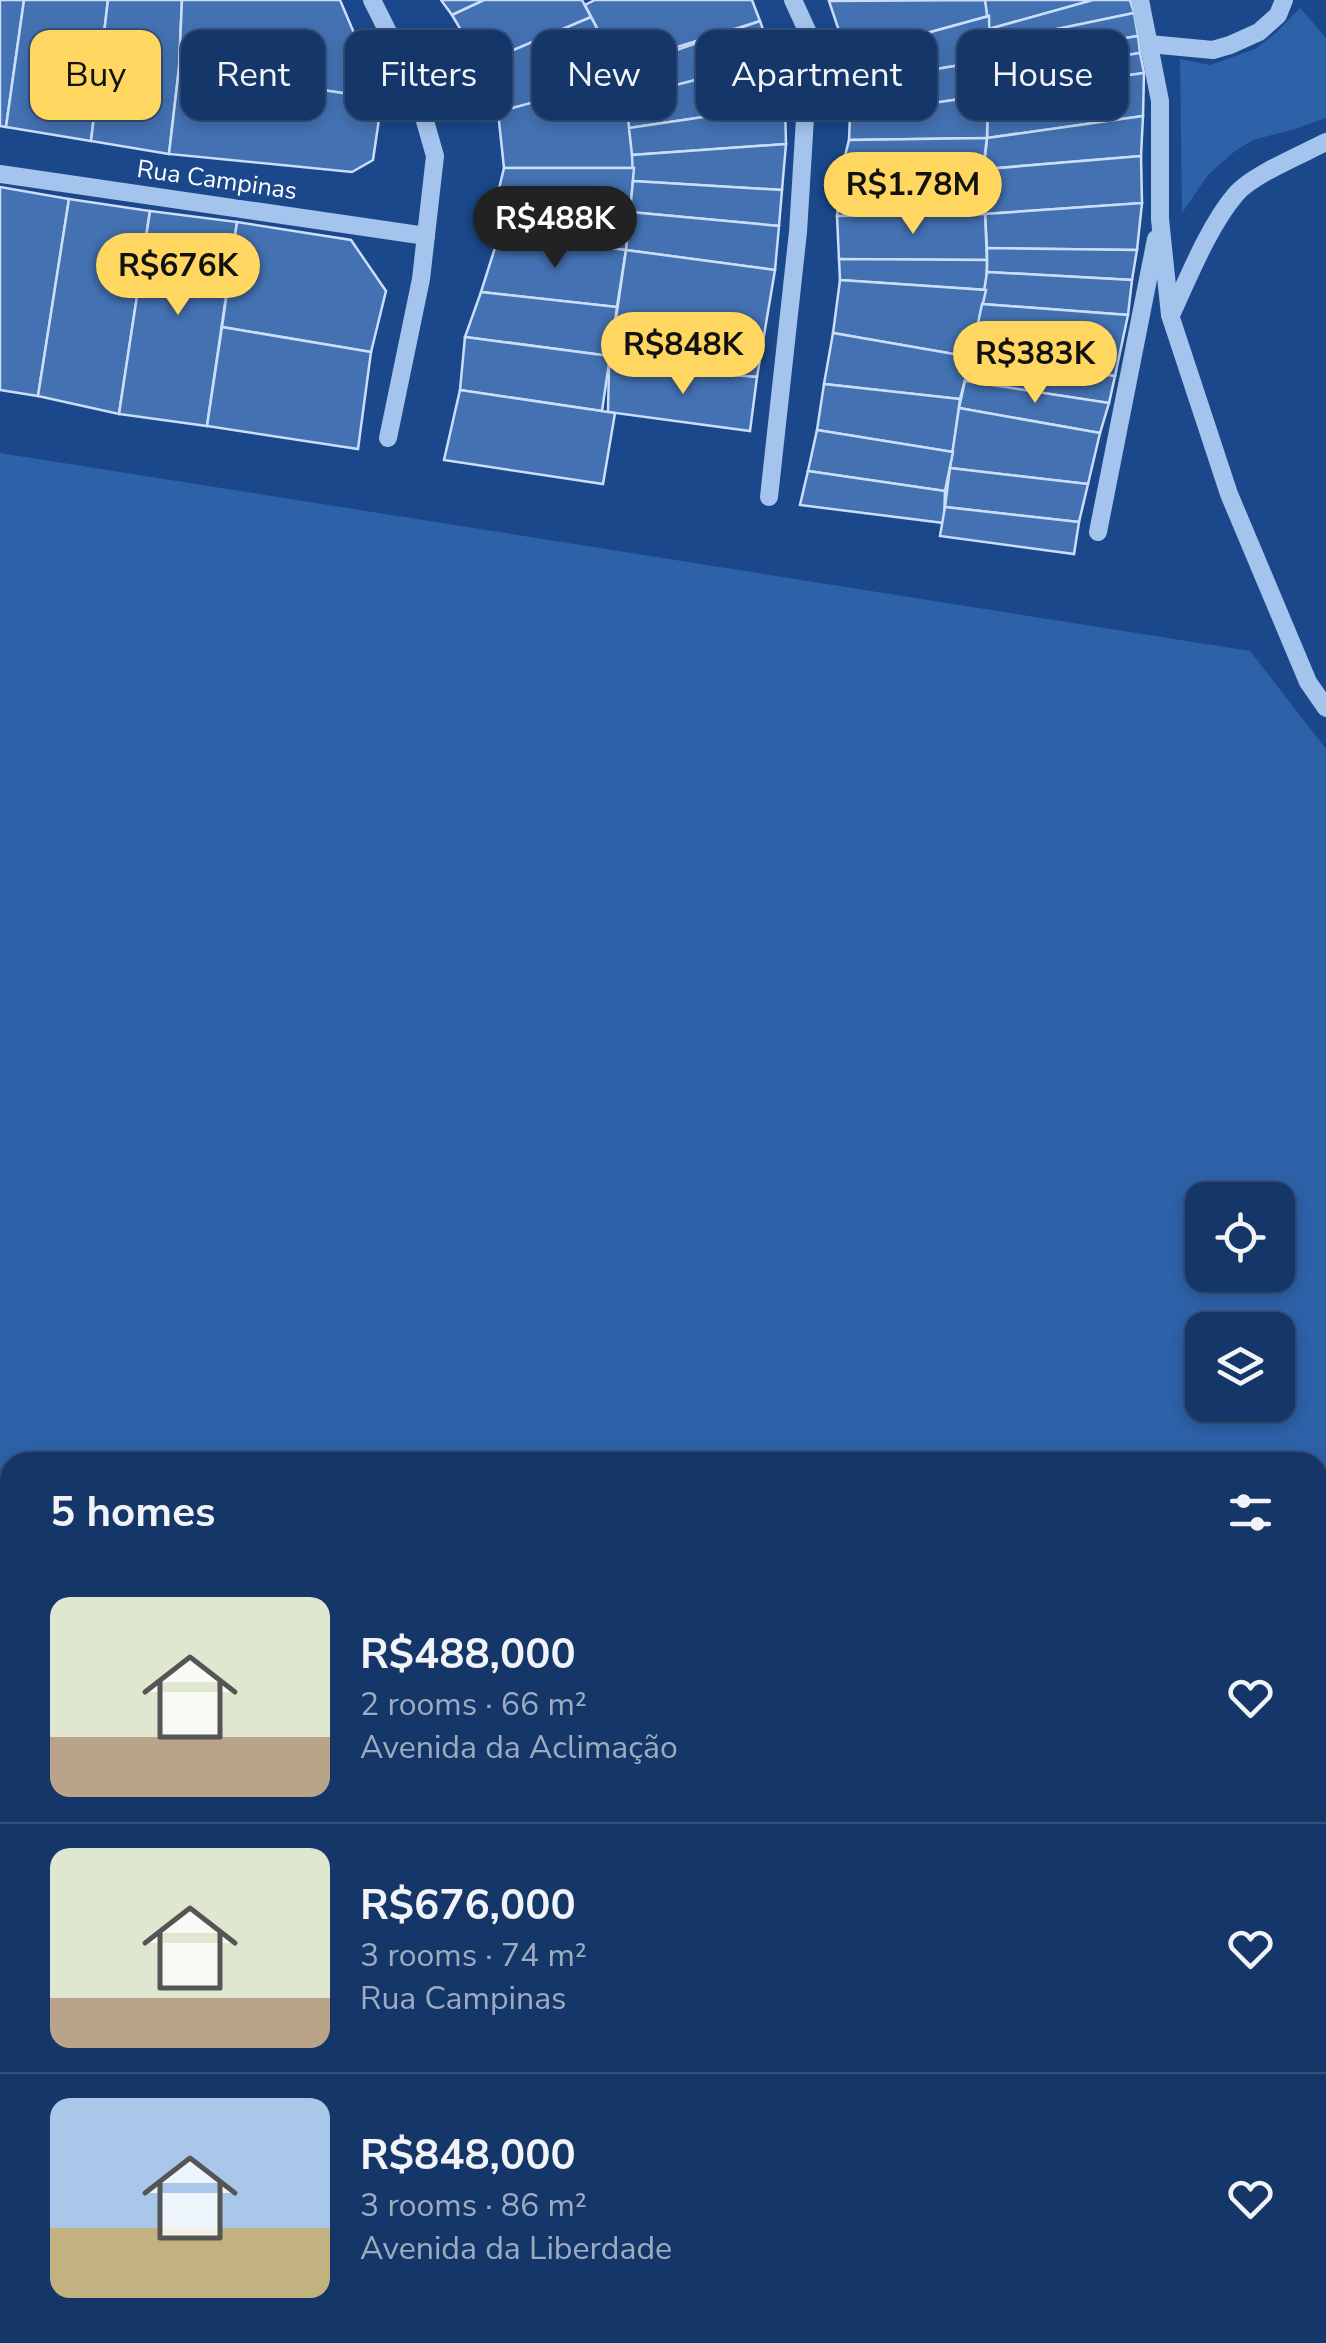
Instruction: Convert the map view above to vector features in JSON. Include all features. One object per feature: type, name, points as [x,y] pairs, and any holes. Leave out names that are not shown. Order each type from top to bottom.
[{"type":"street","points":[[372,0],[415,86],[435,156],[421,279],[388,438]]},
{"type":"street","points":[[769,498],[798,232],[810,38],[793,0]]},
{"type":"street","points":[[1140,0],[1160,101],[1160,219],[1170,315],[1230,494],[1308,682],[1326,708]]},
{"type":"street","points":[[1149,44],[1212,50],[1230,45],[1259,32],[1278,15],[1284,0]]},
{"type":"street","points":[[1170,315],[1206,240],[1238,192],[1326,142]]},
{"type":"street","name":"Rua Campinas","points":[[0,174],[426,236]]},
{"type":"street","points":[[1098,532],[1160,219]]},
{"type":"shaded area","points":[[1300,8],[1326,38],[1326,118],[1253,140],[1235,151],[1208,175],[1182,213],[1180,59],[1210,65],[1255,49]]},
{"type":"shaded area","points":[[0,453],[1250,651],[1326,749],[1326,1452],[0,1452]]},
{"type":"building","points":[[0,0],[24,0],[6,127],[0,126]]},
{"type":"building","points":[[24,0],[108,0],[104,30],[30,30],[30,120],[94,120],[91,141],[6,127]]},
{"type":"building","points":[[108,0],[182,0],[169,154],[91,141],[94,120],[161,120],[161,30],[104,30]]},
{"type":"building","points":[[182,0],[340,0],[353,30],[345,30],[345,93],[325,90],[325,30],[181,30],[179,68]]},
{"type":"building","points":[[441,0],[484,0],[452,15]]},
{"type":"building","points":[[484,0],[582,0],[591,17],[561,30],[532,30],[532,42],[512,51],[512,30],[461,30],[452,15]]},
{"type":"building","points":[[595,0],[752,0],[760,21],[731,30],[696,30],[696,41],[676,47],[676,30],[598,30],[585,5]]},
{"type":"building","points":[[985,0],[989,16],[937,30],[839,30],[829,1]]},
{"type":"building","points":[[985,0],[1093,0],[989,29]]},
{"type":"building","points":[[1093,0],[1130,0],[1134,13],[1052,30],[989,29]]},
{"type":"building","points":[[1134,13],[1138,36],[1128,38],[1128,30],[1052,30]]},
{"type":"building","points":[[989,16],[989,30],[957,30],[957,66],[937,69],[937,30]]},
{"type":"building","points":[[591,17],[598,30],[561,30]]},
{"type":"building","points":[[760,21],[763,30],[734,30]]},
{"type":"building","points":[[1138,36],[1140,53],[1128,55],[1128,38]]},
{"type":"building","points":[[532,42],[532,103],[512,108],[512,51]]},
{"type":"building","points":[[696,43],[696,80],[676,85],[676,50]]},
{"type":"building","points":[[1140,53],[1144,73],[1128,75],[1128,55]]},
{"type":"building","points":[[957,66],[957,99],[937,102],[937,69]]},
{"type":"building","points":[[179,68],[181,120],[325,120],[325,90],[345,93],[345,120],[379,120],[373,160],[352,172],[169,154]]},
{"type":"building","points":[[1144,73],[1143,116],[1128,118],[1128,75]]},
{"type":"building","points":[[696,80],[696,118],[629,128],[628,120],[676,120],[676,85]]},
{"type":"building","points":[[957,99],[957,120],[987,120],[987,138],[849,140],[850,120],[937,120],[937,102]]},
{"type":"building","points":[[532,103],[532,120],[628,120],[634,168],[504,168],[499,120],[512,120],[512,108]]},
{"type":"building","points":[[1143,116],[1141,156],[984,169],[987,138]]},
{"type":"building","points":[[696,118],[785,120],[786,144],[632,155],[629,128]]},
{"type":"building","points":[[987,120],[1115,120],[987,138]]},
{"type":"building","points":[[987,138],[984,160],[843,164],[849,140]]},
{"type":"building","points":[[786,144],[782,190],[633,181],[632,155]]},
{"type":"building","points":[[1141,156],[1142,203],[985,214],[987,169]]},
{"type":"building","points":[[984,160],[984,183],[840,191],[843,164]]},
{"type":"building","points":[[504,168],[634,168],[630,212],[496,201]]},
{"type":"building","points":[[633,181],[782,190],[779,226],[630,212]]},
{"type":"building","points":[[984,183],[985,214],[837,216],[840,191]]},
{"type":"building","points":[[0,187],[69,199],[38,396],[0,390]]},
{"type":"building","points":[[69,199],[150,211],[119,414],[38,396]]},
{"type":"building","points":[[496,201],[630,212],[626,250],[499,235]]},
{"type":"building","points":[[1142,203],[1137,250],[987,248],[985,214]]},
{"type":"building","points":[[150,211],[237,222],[207,426],[119,414]]},
{"type":"building","points":[[630,212],[779,226],[775,270],[626,250]]},
{"type":"building","points":[[985,214],[987,260],[839,259],[837,216]]},
{"type":"building","points":[[237,222],[351,240],[386,291],[371,352],[222,327]]},
{"type":"building","points":[[499,235],[626,250],[617,307],[481,292]]},
{"type":"building","points":[[987,248],[1137,250],[1132,280],[987,272]]},
{"type":"building","points":[[626,250],[775,270],[757,377],[609,366]]},
{"type":"building","points":[[839,259],[987,260],[986,290],[840,280]]},
{"type":"building","points":[[987,272],[1132,280],[1128,315],[982,304]]},
{"type":"building","points":[[840,280],[986,290],[971,357],[833,333]]},
{"type":"building","points":[[481,292],[617,307],[610,356],[465,337]]},
{"type":"building","points":[[982,304],[1128,315],[1115,376],[971,357]]},
{"type":"building","points":[[222,327],[371,352],[358,449],[207,426]]},
{"type":"building","points":[[833,333],[971,357],[960,399],[824,384]]},
{"type":"building","points":[[465,337],[610,356],[602,411],[460,390]]},
{"type":"building","points":[[971,357],[1115,376],[1109,403],[965,381]]},
{"type":"building","points":[[609,366],[757,377],[750,431],[608,412]]},
{"type":"building","points":[[965,381],[1109,403],[1100,433],[959,408]]},
{"type":"building","points":[[824,384],[960,399],[953,452],[817,430]]},
{"type":"building","points":[[460,390],[615,413],[603,484],[444,460]]},
{"type":"building","points":[[959,408],[1100,433],[1088,484],[950,468]]},
{"type":"building","points":[[817,430],[953,452],[945,491],[808,471]]},
{"type":"building","points":[[950,468],[1088,484],[1079,522],[945,507]]},
{"type":"building","points":[[808,471],[945,491],[944,523],[800,505]]},
{"type":"building","points":[[945,507],[1079,522],[1074,554],[940,536]]}]
